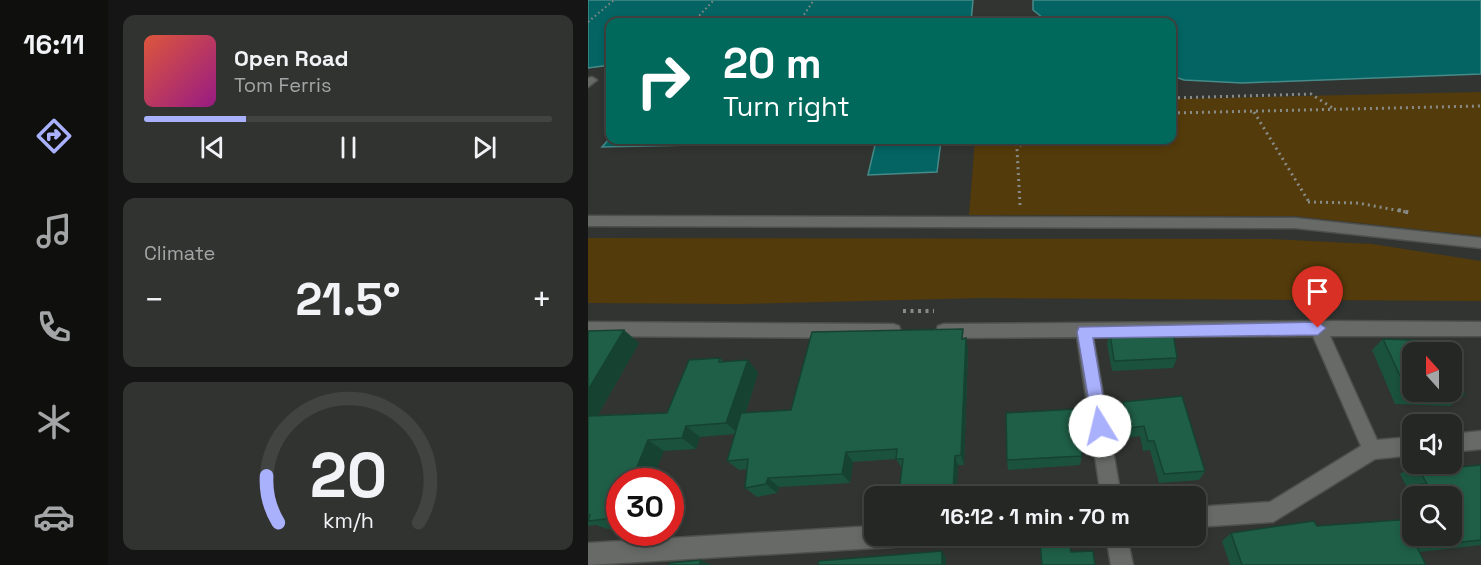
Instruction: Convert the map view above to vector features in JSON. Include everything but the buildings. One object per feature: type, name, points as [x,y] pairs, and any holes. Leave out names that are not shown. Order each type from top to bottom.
[{"type":"street","points":[[588,221],[1323,225],[1481,243]]},
{"type":"street","points":[[1318,328],[1372,450]]},
{"type":"street","points":[[588,329],[907,331]]},
{"type":"street","points":[[931,331],[1481,329]]},
{"type":"street","points":[[1084,332],[1109,486]]},
{"type":"street","points":[[1462,442],[1481,440]]},
{"type":"street","points":[[1206,516],[1273,512],[1372,450],[1402,447]]},
{"type":"street","points":[[588,554],[864,538]]},
{"type":"street","points":[[1119,546],[1122,565]]},
{"type":"path","points":[[588,22],[614,0]]},
{"type":"path","points":[[697,18],[714,0]]},
{"type":"path","points":[[802,18],[814,0]]},
{"type":"path","points":[[1176,98],[1311,94],[1335,110]]},
{"type":"path","points":[[1176,114],[1481,106]]},
{"type":"path","points":[[1254,112],[1323,225]]},
{"type":"path","points":[[1021,144],[1017,149],[1021,222]]},
{"type":"shaded area","points":[[1481,92],[1481,236],[1294,216],[969,215],[975,144],[1176,144],[1176,99]]},
{"type":"shaded area","points":[[588,238],[1270,239],[1372,244],[1481,261],[1481,301],[981,298],[739,304],[588,303]]},
{"type":"water","points":[[588,0],[973,0],[971,18],[606,18],[606,66],[588,68]]},
{"type":"water","points":[[1033,0],[1481,0],[1481,74],[1242,83],[1184,80],[1176,77],[1176,18],[1043,18],[1033,10]]},
{"type":"water","points":[[606,142],[739,144],[602,147]]},
{"type":"water","points":[[875,144],[941,144],[937,172],[868,175]]},
{"type":"route","points":[[1100,426],[1084,332],[1318,328]]}]
